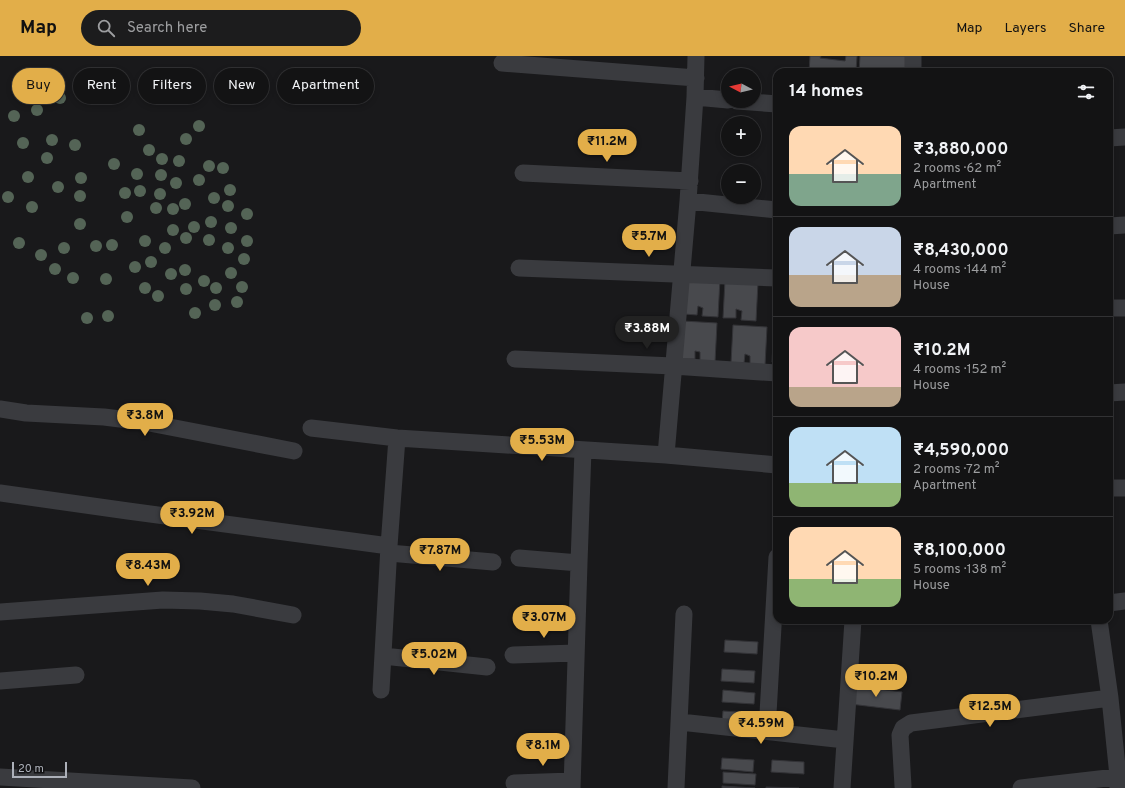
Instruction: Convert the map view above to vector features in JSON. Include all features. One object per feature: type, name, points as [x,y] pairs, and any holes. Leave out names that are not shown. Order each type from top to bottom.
[{"type":"street","points":[[666,455],[690,181],[696,56]]},
{"type":"street","points":[[912,68],[913,56]]},
{"type":"street","points":[[502,63],[696,78]]},
{"type":"street","points":[[695,97],[721,99]]},
{"type":"street","points":[[761,103],[773,104]]},
{"type":"street","points":[[1113,138],[1125,137]]},
{"type":"street","points":[[524,173],[690,181]]},
{"type":"street","points":[[688,200],[773,210]]},
{"type":"street","points":[[1113,226],[1125,225]]},
{"type":"street","points":[[519,268],[773,278]]},
{"type":"street","points":[[1113,308],[1125,308]]},
{"type":"street","points":[[515,359],[673,366],[773,374]]},
{"type":"street","points":[[1113,393],[1125,392]]},
{"type":"street","points":[[0,409],[26,413],[104,417],[144,422],[294,451]]},
{"type":"street","points":[[311,428],[397,438],[666,455],[773,465]]},
{"type":"street","points":[[381,690],[397,438]]},
{"type":"street","points":[[514,783],[572,784],[583,450]]},
{"type":"street","points":[[1113,488],[1125,488]]},
{"type":"street","points":[[0,493],[389,550],[494,562]]},
{"type":"street","points":[[519,558],[579,563]]},
{"type":"street","points":[[0,612],[163,600],[233,604],[293,615]]},
{"type":"street","points":[[1113,602],[1125,601]]},
{"type":"street","points":[[676,788],[684,614]]},
{"type":"street","points":[[767,731],[773,624]]},
{"type":"street","points":[[842,788],[853,624]]},
{"type":"street","points":[[1021,788],[1120,780],[1100,624]]},
{"type":"street","points":[[513,655],[576,653]]},
{"type":"street","points":[[383,656],[487,667]]},
{"type":"street","points":[[0,681],[76,675]]},
{"type":"street","points":[[903,786],[900,735],[903,728],[911,723],[1110,698]]},
{"type":"street","points":[[680,722],[845,740]]},
{"type":"street","points":[[0,777],[192,788]]},
{"type":"building","points":[[810,56],[821,56],[820,58],[845,61],[846,56],[857,56],[856,68],[809,68]]},
{"type":"building","points":[[860,56],[907,56],[906,68],[859,68]]},
{"type":"building","points":[[686,277],[720,279],[718,317],[702,316],[703,308],[698,306],[697,315],[684,314]]},
{"type":"building","points":[[725,280],[758,282],[756,321],[741,320],[742,311],[736,309],[736,318],[723,318]]},
{"type":"building","points":[[683,321],[717,323],[715,362],[700,361],[700,352],[695,351],[695,359],[682,359]]},
{"type":"building","points":[[733,325],[767,327],[765,365],[750,365],[750,356],[745,354],[744,363],[731,363]]},
{"type":"building","points":[[725,640],[758,642],[757,654],[724,652]]},
{"type":"building","points":[[722,669],[755,671],[754,683],[721,681]]},
{"type":"building","points":[[852,686],[902,692],[900,710],[850,704]]},
{"type":"building","points":[[723,690],[755,693],[754,704],[722,702]]},
{"type":"building","points":[[723,711],[755,713],[755,725],[722,723]]},
{"type":"building","points":[[722,758],[754,760],[753,772],[721,769]]},
{"type":"building","points":[[772,760],[804,762],[804,774],[771,772]]},
{"type":"building","points":[[723,772],[756,774],[755,785],[723,783]]},
{"type":"building","points":[[722,786],[755,788],[722,788]]},
{"type":"building","points":[[766,787],[799,788],[766,788]]}]
